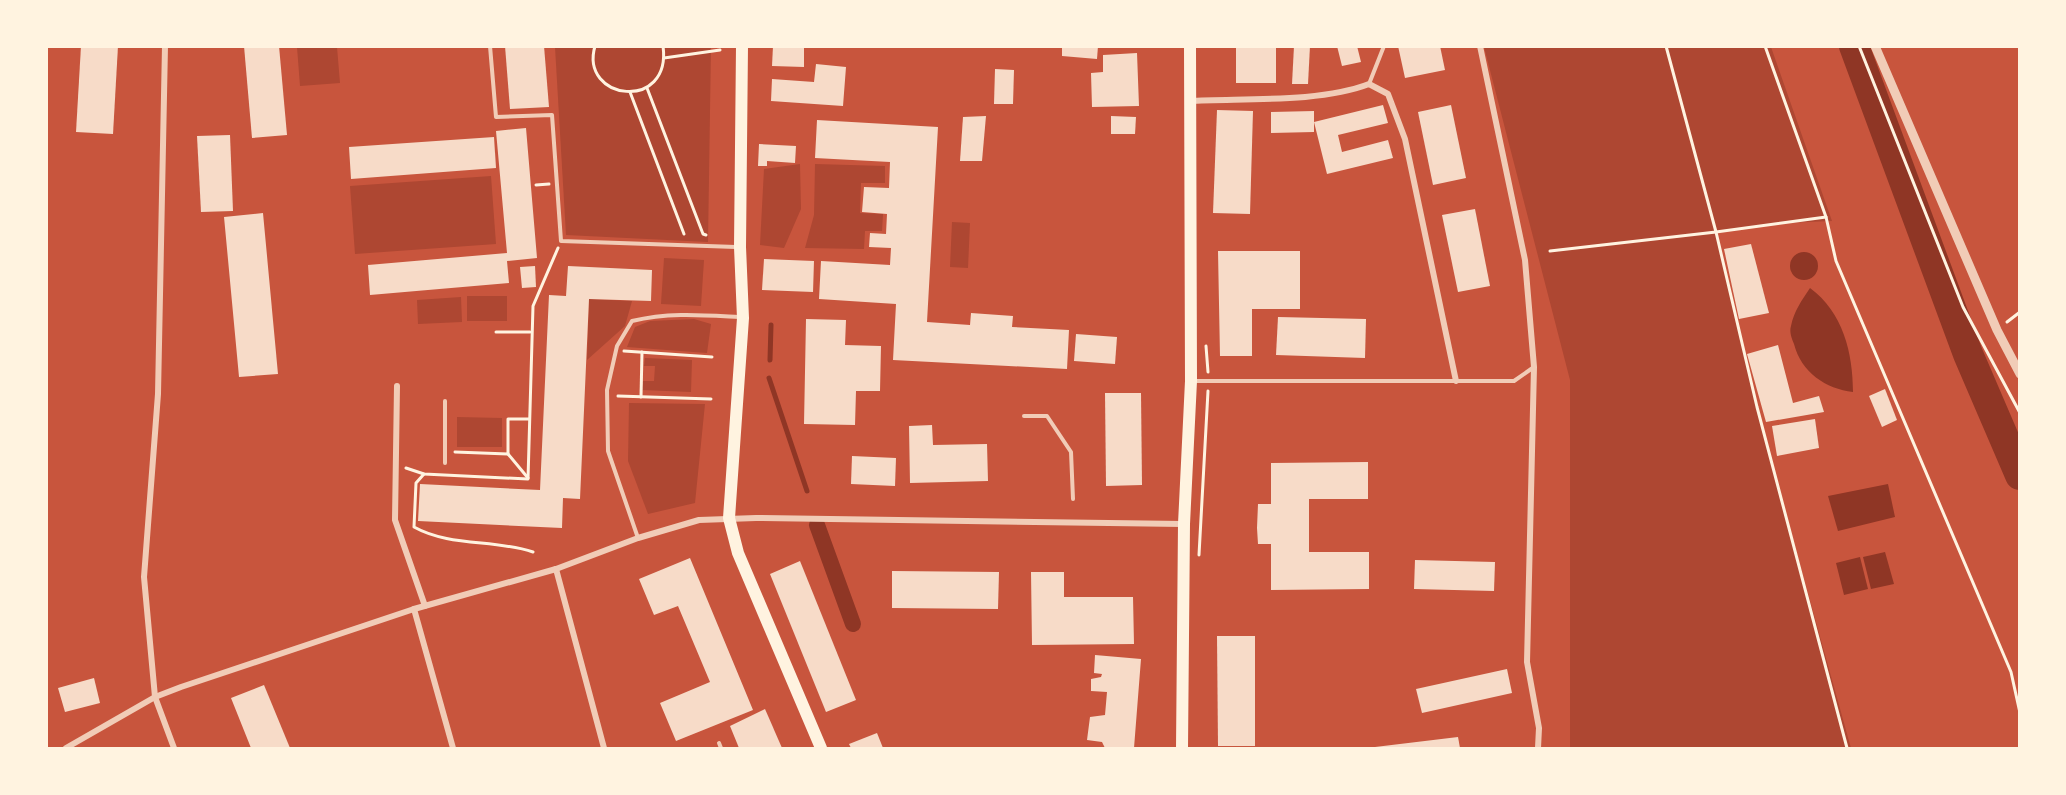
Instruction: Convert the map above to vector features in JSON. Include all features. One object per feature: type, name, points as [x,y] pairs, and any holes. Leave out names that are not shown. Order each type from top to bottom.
[{"type":"main road","points":[[742,46],[740,247],[743,318],[729,518],[738,553],[820,748]]},
{"type":"main road","points":[[1182,748],[1184,524],[1191,381],[1188,101],[1190,46]]},
{"type":"street","points":[[165,46],[158,394],[144,577],[155,697],[174,748]]},
{"type":"street","points":[[1479,46],[1525,260],[1534,367],[1527,662],[1539,728],[1538,748]]},
{"type":"street","points":[[1875,46],[1996,330],[2019,374]]},
{"type":"street","points":[[1188,101],[1351,91],[1369,84],[1388,94],[1401,127],[1456,381]]},
{"type":"street","points":[[397,386],[395,520],[425,606]]},
{"type":"street","points":[[66,748],[155,697],[414,609],[556,569],[638,538],[699,520],[729,518],[1184,524]]},
{"type":"street","points":[[556,569],[604,748]]},
{"type":"street","points":[[414,609],[453,748]]},
{"type":"lane","points":[[490,46],[496,117],[552,115],[561,240],[713,248],[740,247]]},
{"type":"lane","points":[[1369,84],[1384,46]]},
{"type":"lane","points":[[638,538],[608,451],[607,395],[616,351],[632,321],[675,314],[743,318]]},
{"type":"lane","points":[[1191,381],[1514,381],[1534,367]]},
{"type":"lane","points":[[445,463],[446,400]]},
{"type":"lane","points":[[1024,416],[1047,416],[1071,452],[1073,499]]},
{"type":"path","points":[[594,46],[593,62],[603,82],[613,89],[630,92],[646,88],[656,80],[664,58],[663,46]]},
{"type":"path","points":[[1666,46],[1716,232],[1757,407],[1847,748]]},
{"type":"path","points":[[1765,46],[1826,217],[1836,261],[2011,672],[2019,713]]},
{"type":"path","points":[[1859,46],[1963,307],[2019,413]]},
{"type":"path","points":[[664,58],[720,50]]},
{"type":"path","points":[[646,88],[703,234],[714,235]]},
{"type":"path","points":[[630,92],[684,234]]},
{"type":"path","points":[[1550,251],[1826,217]]},
{"type":"path","points":[[528,478],[533,306],[561,240]]},
{"type":"path","points":[[496,332],[531,332]]},
{"type":"path","points":[[616,351],[712,357]]},
{"type":"path","points":[[641,397],[642,352]]},
{"type":"path","points":[[607,395],[711,399]]},
{"type":"path","points":[[528,478],[508,454],[508,419],[529,419]]},
{"type":"path","points":[[445,452],[508,454]]},
{"type":"path","points":[[397,465],[424,474],[528,478]]},
{"type":"path","points":[[424,474],[416,483],[414,527],[432,537],[512,545],[533,552]]},
{"type":"shaded area","points":[[297,47],[337,47],[340,83],[300,86]]},
{"type":"shaded area","points":[[555,47],[711,47],[708,242],[566,235]]},
{"type":"shaded area","points":[[1484,47],[1771,47],[1832,221],[1784,223],[1717,232],[1757,410],[1851,748],[1570,748],[1570,380]]},
{"type":"shaded area","points":[[800,164],[801,209],[784,248],[760,245],[764,169]]},
{"type":"shaded area","points":[[815,164],[885,166],[885,183],[861,183],[860,213],[883,214],[882,231],[865,231],[864,249],[805,248],[814,215]]},
{"type":"shaded area","points":[[491,176],[496,244],[355,254],[350,186]]},
{"type":"shaded area","points":[[952,222],[970,223],[968,268],[950,267]]},
{"type":"shaded area","points":[[1804,252],[1814,256],[1818,266],[1814,276],[1804,280],[1794,276],[1790,266],[1794,256]]},
{"type":"shaded area","points":[[664,258],[704,260],[701,306],[661,304]]},
{"type":"shaded area","points":[[1810,288],[1831,309],[1844,334],[1851,363],[1853,392],[1824,383],[1809,371],[1797,354],[1790,328],[1801,301]]},
{"type":"shaded area","points":[[467,296],[507,296],[507,321],[467,321]]},
{"type":"shaded area","points":[[461,297],[462,322],[418,324],[417,300]]},
{"type":"shaded area","points":[[589,299],[632,301],[625,326],[587,360]]},
{"type":"shaded area","points":[[694,319],[711,324],[707,353],[627,347],[635,327],[650,321]]},
{"type":"shaded area","points":[[645,358],[692,360],[691,392],[642,390],[643,381],[654,381],[655,366],[644,366]]},
{"type":"shaded area","points":[[629,403],[705,404],[695,503],[648,514],[628,461]]},
{"type":"shaded area","points":[[457,417],[502,418],[502,447],[457,447]]},
{"type":"shaded area","points":[[1888,484],[1895,517],[1838,531],[1828,496]]},
{"type":"shaded area","points":[[1885,552],[1894,584],[1871,589],[1863,557]]},
{"type":"shaded area","points":[[1860,557],[1868,589],[1844,595],[1836,563]]},
{"type":"building","points":[[81,46],[118,46],[113,134],[76,132]]},
{"type":"building","points":[[244,46],[279,46],[287,135],[252,138]]},
{"type":"building","points":[[505,46],[544,46],[549,107],[510,109]]},
{"type":"building","points":[[773,46],[804,46],[804,67],[772,66]]},
{"type":"building","points":[[1062,46],[1098,46],[1097,59],[1062,56]]},
{"type":"building","points":[[1236,46],[1276,46],[1276,83],[1236,83]]},
{"type":"building","points":[[1294,46],[1310,46],[1308,84],[1292,84]]},
{"type":"building","points":[[1337,46],[1357,46],[1361,62],[1342,66]]},
{"type":"building","points":[[1398,46],[1440,46],[1445,70],[1405,78]]},
{"type":"building","points":[[1137,53],[1139,106],[1092,107],[1091,73],[1103,72],[1103,55]]},
{"type":"building","points":[[816,64],[846,67],[843,106],[771,101],[772,79],[814,82]]},
{"type":"building","points":[[995,69],[1014,70],[1013,104],[994,104]]},
{"type":"building","points":[[1383,105],[1388,123],[1338,135],[1342,152],[1388,140],[1393,158],[1327,174],[1314,122]]},
{"type":"building","points":[[1451,105],[1466,178],[1433,185],[1418,112]]},
{"type":"building","points":[[1217,110],[1253,111],[1250,214],[1213,213]]},
{"type":"building","points":[[1314,111],[1314,132],[1271,133],[1271,112]]},
{"type":"building","points":[[986,116],[982,161],[960,161],[963,117]]},
{"type":"building","points":[[1111,116],[1136,117],[1135,134],[1111,134]]},
{"type":"building","points":[[817,120],[938,127],[927,322],[970,325],[971,313],[1013,316],[1012,327],[1069,330],[1067,369],[893,360],[896,304],[819,299],[821,261],[890,265],[891,248],[869,247],[870,233],[886,234],[887,214],[862,212],[864,187],[889,188],[890,162],[815,158]]},
{"type":"building","points":[[526,128],[537,258],[507,261],[509,283],[370,295],[368,265],[507,253],[496,131]]},
{"type":"building","points":[[230,135],[233,211],[201,212],[197,136]]},
{"type":"building","points":[[494,137],[496,168],[351,179],[349,147]]},
{"type":"building","points":[[759,144],[796,146],[795,163],[767,161],[767,166],[758,166]]},
{"type":"building","points":[[1475,209],[1490,286],[1458,292],[1442,215]]},
{"type":"building","points":[[263,213],[278,374],[239,377],[224,217]]},
{"type":"building","points":[[1751,244],[1769,313],[1739,319],[1724,249]]},
{"type":"building","points":[[1218,251],[1300,251],[1300,309],[1252,309],[1252,356],[1220,356]]},
{"type":"building","points":[[764,259],[814,261],[813,292],[762,290]]},
{"type":"building","points":[[535,266],[536,287],[522,288],[520,267]]},
{"type":"building","points":[[568,266],[652,270],[651,301],[589,299],[580,499],[563,498],[562,528],[418,521],[420,484],[540,490],[549,295],[566,296]]},
{"type":"building","points":[[1278,317],[1366,319],[1365,358],[1276,355]]},
{"type":"building","points":[[806,319],[846,320],[845,345],[881,346],[880,391],[856,391],[855,425],[804,424]]},
{"type":"building","points":[[1076,334],[1117,337],[1115,364],[1074,361]]},
{"type":"building","points":[[1778,345],[1793,403],[1819,396],[1824,412],[1766,422],[1747,354]]},
{"type":"building","points":[[1885,389],[1897,420],[1882,427],[1869,396]]},
{"type":"building","points":[[1105,393],[1141,393],[1142,485],[1106,486]]},
{"type":"building","points":[[1815,419],[1819,448],[1777,456],[1772,426]]},
{"type":"building","points":[[932,425],[933,445],[987,444],[988,481],[910,483],[909,426]]},
{"type":"building","points":[[852,456],[896,458],[895,486],[851,484]]},
{"type":"building","points":[[1368,462],[1368,499],[1309,499],[1309,552],[1369,552],[1369,589],[1271,590],[1271,544],[1258,544],[1257,528],[1258,504],[1271,504],[1271,463]]},
{"type":"building","points":[[690,558],[753,710],[676,741],[660,703],[710,682],[678,606],[654,615],[639,579]]},
{"type":"building","points":[[1415,560],[1495,562],[1494,591],[1414,589]]},
{"type":"building","points":[[800,561],[856,700],[826,712],[770,574]]},
{"type":"building","points":[[892,571],[999,572],[998,609],[892,608]]},
{"type":"building","points":[[1031,572],[1064,572],[1064,597],[1133,597],[1134,644],[1032,645]]},
{"type":"building","points":[[1217,636],[1255,636],[1255,746],[1218,746]]},
{"type":"building","points":[[1095,655],[1141,659],[1134,748],[1105,748],[1102,742],[1087,740],[1090,717],[1105,715],[1107,692],[1091,691],[1091,679],[1101,677],[1102,674],[1094,673]]},
{"type":"building","points":[[1507,669],[1512,693],[1422,713],[1416,689]]},
{"type":"building","points":[[94,678],[100,703],[65,712],[58,688]]},
{"type":"building","points":[[264,685],[290,748],[251,748],[231,698]]},
{"type":"building","points":[[765,709],[782,748],[739,748],[730,726]]},
{"type":"building","points":[[877,733],[883,748],[851,748],[849,744]]},
{"type":"building","points":[[1458,737],[1460,748],[1375,748],[1375,747]]},
{"type":"waterway","points":[[1854,46],[1968,354],[2020,475]]},
{"type":"waterway","points":[[770,360],[771,325]]},
{"type":"waterway","points":[[769,378],[807,491]]},
{"type":"waterway","points":[[817,525],[853,624]]}]
